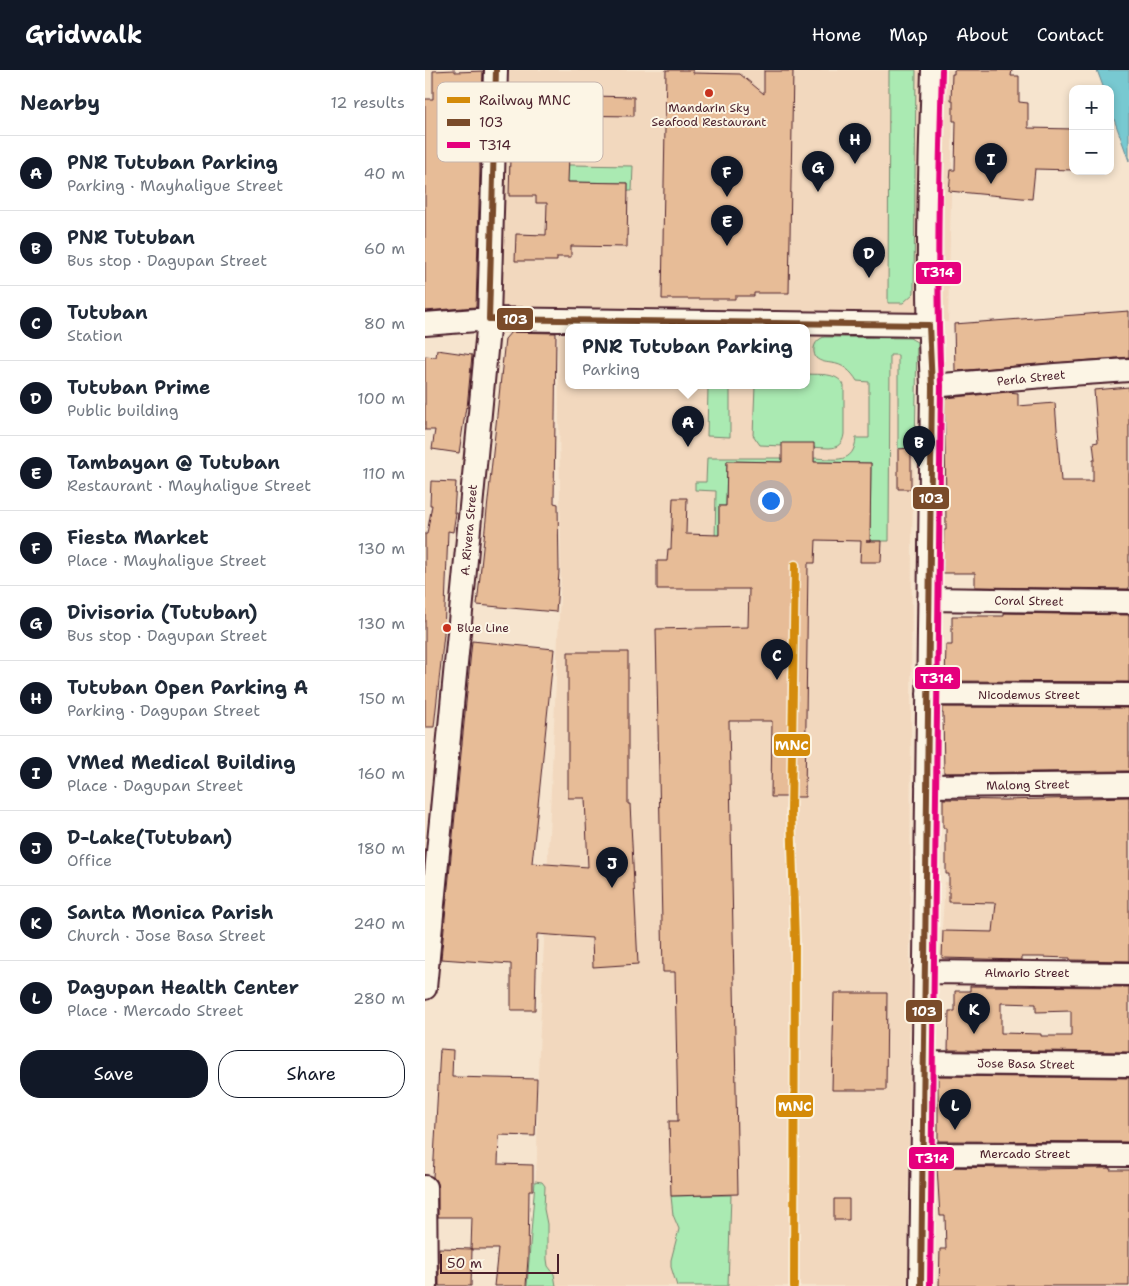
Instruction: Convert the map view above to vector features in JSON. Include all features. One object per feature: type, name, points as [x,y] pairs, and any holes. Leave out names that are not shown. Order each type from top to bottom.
[{"type":"street","points":[[921,1286],[932,386],[929,325],[933,70]]},
{"type":"street","name":"A. Rivera Street","points":[[425,988],[489,319],[493,162]]},
{"type":"street","points":[[425,324],[489,319],[929,325]]},
{"type":"street","name":"Perla Street","points":[[932,386],[1129,370]]},
{"type":"street","name":"Coral Street","points":[[929,600],[1129,602]]},
{"type":"street","name":"Nicodemus Street","points":[[928,694],[1129,695]]},
{"type":"street","name":"Malong Street","points":[[927,786],[1129,784]]},
{"type":"street","name":"Almario Street","points":[[925,972],[1129,974]]},
{"type":"street","name":"Jose Basa Street","points":[[923,1063],[1129,1065]]},
{"type":"street","name":"Mercado Street","points":[[922,1154],[1129,1155]]},
{"type":"street","points":[[425,1187],[426,1286]]},
{"type":"shaded area","points":[[499,70],[954,70],[948,322],[491,316],[496,162],[603,162],[603,82],[499,82]]},
{"type":"shaded area","points":[[558,334],[565,335],[565,389],[810,389],[810,337],[910,338],[917,342],[912,541],[908,1286],[527,1286],[537,1159],[538,1073],[561,572]]},
{"type":"shaded area","points":[[945,882],[1008,882],[1000,961],[940,959]]},
{"type":"green space","points":[[889,70],[916,70],[914,293],[903,303],[888,303]]},
{"type":"green space","points":[[510,164],[633,166],[632,191],[628,191],[628,183],[510,181]]},
{"type":"green space","points":[[824,337],[910,338],[917,342],[915,449],[898,449],[898,355],[890,355],[889,541],[870,541],[871,463],[814,462],[814,458],[836,459],[847,456],[852,453],[856,438],[869,438],[869,382],[857,381],[843,366],[816,358],[815,345],[818,340]]},
{"type":"green space","points":[[810,374],[832,376],[844,385],[844,434],[837,446],[829,448],[760,445],[753,435],[755,389],[810,389]]},
{"type":"green space","points":[[708,389],[730,389],[730,437],[707,436]]},
{"type":"green space","points":[[707,458],[782,458],[782,462],[727,461],[726,506],[719,506],[719,539],[715,539],[716,491],[695,490],[695,482],[706,482]]},
{"type":"green space","points":[[535,1181],[542,1182],[545,1186],[544,1209],[547,1224],[547,1259],[548,1266],[554,1274],[556,1286],[527,1286]]},
{"type":"green space","points":[[731,1195],[728,1286],[677,1286],[671,1267],[671,1260],[679,1229],[673,1215],[671,1196]]},
{"type":"water","points":[[1097,70],[1129,70],[1129,161],[1114,119],[1114,85],[1103,85]]},
{"type":"building","points":[[666,70],[693,70],[693,73],[740,74],[764,94],[764,71],[793,71],[789,293],[754,293],[754,296],[735,296],[735,299],[662,299]]},
{"type":"building","points":[[954,70],[1012,70],[1011,76],[1019,76],[1019,102],[1028,103],[1028,128],[1069,129],[1069,170],[1035,169],[1032,199],[949,191],[951,170],[955,170],[956,121],[953,121],[953,100],[951,100],[952,74],[954,74]]},
{"type":"building","points":[[433,71],[483,71],[483,82],[437,82],[437,162],[480,162],[476,307],[425,311],[425,99],[433,99]]},
{"type":"building","points":[[603,96],[634,97],[634,116],[603,116]]},
{"type":"building","points":[[510,162],[569,162],[568,182],[628,183],[627,247],[571,246],[571,257],[557,257],[557,261],[515,261],[516,234],[546,235],[547,203],[536,203],[536,196],[509,196]]},
{"type":"building","points":[[1129,311],[1129,357],[955,371],[954,324]]},
{"type":"building","points":[[511,332],[556,333],[554,503],[558,504],[559,572],[556,612],[477,605],[505,339]]},
{"type":"building","points":[[437,350],[472,355],[467,408],[459,453],[432,449],[435,430],[425,430],[425,356],[436,357]]},
{"type":"building","points":[[1129,387],[1129,589],[975,587],[975,573],[943,573],[944,530],[946,530],[945,398],[1008,392],[1018,393],[1018,406],[1055,403],[1061,481],[1093,481],[1093,460],[1095,460],[1093,443],[1098,442],[1094,390]]},
{"type":"building","points":[[782,443],[814,443],[814,462],[871,463],[870,541],[882,541],[881,562],[860,562],[861,541],[816,540],[815,563],[808,563],[805,797],[771,797],[772,721],[729,721],[738,1194],[671,1196],[669,1121],[678,1121],[675,972],[663,972],[656,629],[748,627],[749,589],[657,589],[657,561],[667,561],[668,549],[671,549],[673,498],[687,498],[686,534],[719,535],[719,506],[726,506],[727,461],[782,462]]},
{"type":"building","points":[[911,448],[911,489],[898,489],[898,449]]},
{"type":"building","points":[[431,481],[456,482],[454,513],[456,513],[453,532],[448,531],[444,634],[434,727],[425,727],[425,534],[427,534],[432,505],[430,505]]},
{"type":"building","points":[[1004,613],[1129,615],[1129,682],[945,681],[946,645],[952,645],[952,616],[1004,616]]},
{"type":"building","points":[[472,641],[554,649],[532,863],[588,867],[585,798],[568,798],[568,652],[628,652],[628,804],[630,804],[638,964],[593,967],[592,938],[537,934],[535,1010],[511,1010],[511,964],[441,959]]},
{"type":"building","points":[[942,707],[1129,708],[1129,771],[944,773]]},
{"type":"building","points":[[1129,797],[1129,961],[1070,960],[1070,958],[1040,957],[1021,957],[1021,960],[942,958],[943,931],[993,932],[996,903],[949,902],[949,874],[946,874],[946,828],[943,828],[943,799],[1004,800]]},
{"type":"building","points":[[970,986],[1129,987],[1129,1052],[948,1050],[949,1011],[955,1011],[955,991],[970,991]],"holes":[[[1001,1003],[1036,1004],[1036,1012],[1071,1011],[1071,1036],[1001,1033]]]},
{"type":"building","points":[[834,993],[887,993],[886,1090],[832,1090]]},
{"type":"building","points":[[440,1049],[453,1050],[452,1077],[537,1079],[535,1136],[499,1135],[498,1164],[533,1165],[533,1190],[529,1190],[526,1286],[494,1286],[498,1249],[471,1249],[472,1217],[438,1217],[438,1187],[433,1177]]},
{"type":"building","points":[[938,1076],[1129,1078],[1129,1142],[938,1141]]},
{"type":"building","points":[[937,1167],[1110,1168],[1110,1170],[1129,1170],[1129,1286],[939,1286],[940,1249],[946,1249],[945,1216],[940,1216]]},
{"type":"building","points":[[834,1199],[849,1199],[849,1220],[834,1220]]},
{"type":"building","points":[[439,1248],[472,1249],[471,1286],[439,1286]]},
{"type":"rail line","name":"MNC","points":[[794,1286],[795,941],[791,811],[795,565]]},
{"type":"transit line","name":"103","points":[[496,70],[496,82]]},
{"type":"transit line","name":"T314","points":[[930,1286],[941,386],[938,268],[942,70]]},
{"type":"transit line","name":"103","points":[[493,162],[489,319],[929,325],[932,386],[921,1286]]},
{"type":"place","name":"Mandarin Sky Seafood Restaurant","points":[[709,93]]},
{"type":"place","name":"Tutuban Open Parking A","points":[[855,164]]},
{"type":"place","name":"VMed Medical Building","points":[[991,184]]},
{"type":"place","name":"Divisoria (Tutuban)","points":[[818,192]]},
{"type":"place","name":"Fiesta Market","points":[[727,197]]},
{"type":"place","name":"Tambayan @ Tutuban","points":[[727,246]]},
{"type":"place","name":"Tutuban Prime","points":[[869,278]]},
{"type":"place","name":"PNR Tutuban Parking","points":[[688,447]]},
{"type":"place","name":"PNR Tutuban","points":[[919,467]]},
{"type":"place","name":"Blue Line","points":[[447,628]]},
{"type":"place","name":"Tutuban","points":[[777,680]]},
{"type":"place","name":"D-Lake(Tutuban)","points":[[612,888]]},
{"type":"place","name":"Santa Monica Parish","points":[[974,1034]]},
{"type":"place","name":"Dagupan Health Center","points":[[955,1130]]}]
